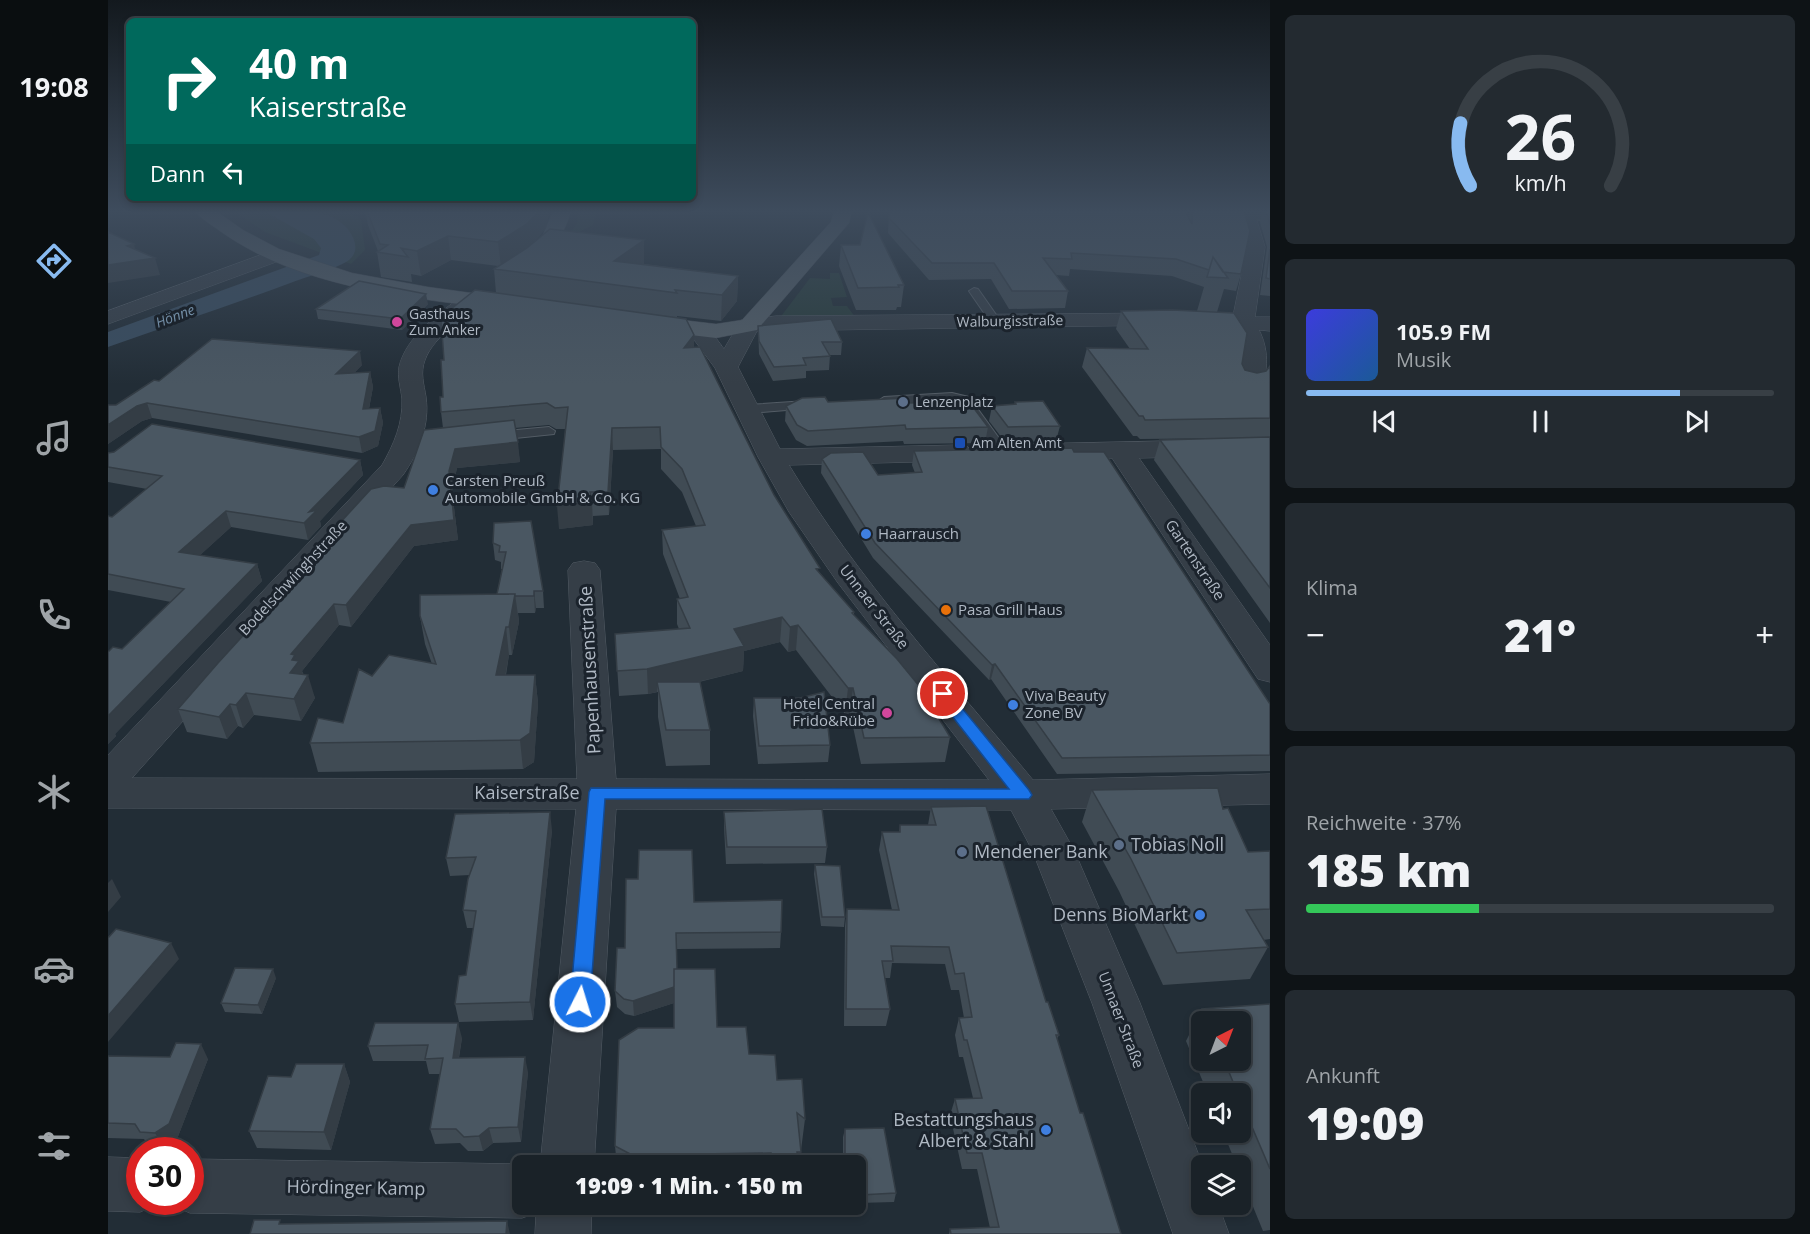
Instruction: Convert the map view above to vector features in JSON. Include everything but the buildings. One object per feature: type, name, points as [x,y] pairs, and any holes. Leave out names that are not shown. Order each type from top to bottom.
[{"type":"main road","points":[[319,269],[346,277],[529,307]]},
{"type":"main road","points":[[509,273],[516,269]]},
{"type":"main road","points":[[623,320],[692,330],[716,331],[749,325],[799,269]]},
{"type":"main road","points":[[470,299],[489,286]]},
{"type":"street","points":[[108,318],[248,269]]},
{"type":"street","points":[[1250,383],[1256,362],[1252,334],[1243,322],[1253,269]]},
{"type":"street","name":"Bodelschwinghstraße","points":[[108,780],[407,451],[415,412],[411,366],[419,348],[445,320],[470,299]]},
{"type":"street","name":"Walburgisstraße","points":[[749,325],[1167,319],[1270,324]]},
{"type":"street","points":[[726,367],[749,325]]},
{"type":"street","name":"Unnaer Straße","points":[[692,330],[703,336],[726,367],[771,457],[802,512],[849,576],[1023,795],[1053,850],[1116,1003],[1200,1234]]},
{"type":"street","points":[[771,457],[1270,447]]},
{"type":"street","name":"Gartenstraße","points":[[1120,450],[1270,671]]},
{"type":"street","points":[[359,463],[407,451]]},
{"type":"street","name":"Papenhausenstraße","points":[[568,1155],[597,792],[584,570]]},
{"type":"street","name":"Kaiserstraße","points":[[108,793],[597,792],[1023,795],[1270,789]]},
{"type":"street","points":[[108,1184],[126,1185]]},
{"type":"street","name":"Hördinger Kamp","points":[[204,1186],[512,1191]]},
{"type":"street","points":[[563,1234],[564,1215]]},
{"type":"lane","points":[[974,291],[994,321]]},
{"type":"lane","points":[[869,402],[952,397],[965,400],[1002,453]]},
{"type":"lane","points":[[748,409],[825,404]]},
{"type":"lane","points":[[478,437],[549,431]]},
{"type":"green space","points":[[830,273],[839,273],[847,297],[831,298],[833,306],[847,306],[858,321],[776,323],[810,278],[830,279]]},
{"type":"water","name":"Hönne","points":[[282,269],[331,269],[108,347],[108,332]]},
{"type":"place","name":"Gasthaus Zum Anker","points":[[397,322]]},
{"type":"place","name":"Lenzenplatz","points":[[903,402]]},
{"type":"place","name":"Am Alten Amt","points":[[960,443]]},
{"type":"place","name":"Carsten Preuß Automobile GmbH & Co. KG","points":[[433,490]]},
{"type":"place","name":"Haarrausch","points":[[866,534]]},
{"type":"place","name":"Pasa Grill Haus","points":[[946,610]]},
{"type":"place","name":"Viva Beauty Zone BV","points":[[1013,705]]},
{"type":"place","name":"Hotel Central Frido&Rübe","points":[[887,713]]},
{"type":"place","name":"Tobias Noll","points":[[1119,845]]},
{"type":"place","name":"Mendener Bank","points":[[962,852]]},
{"type":"place","name":"Denns BioMarkt","points":[[1200,915]]},
{"type":"place","name":"Bestattungshaus Albert & Stahl","points":[[1046,1130]]},
{"type":"route","points":[[580,1002],[597,792],[1023,795],[943,694]]}]
